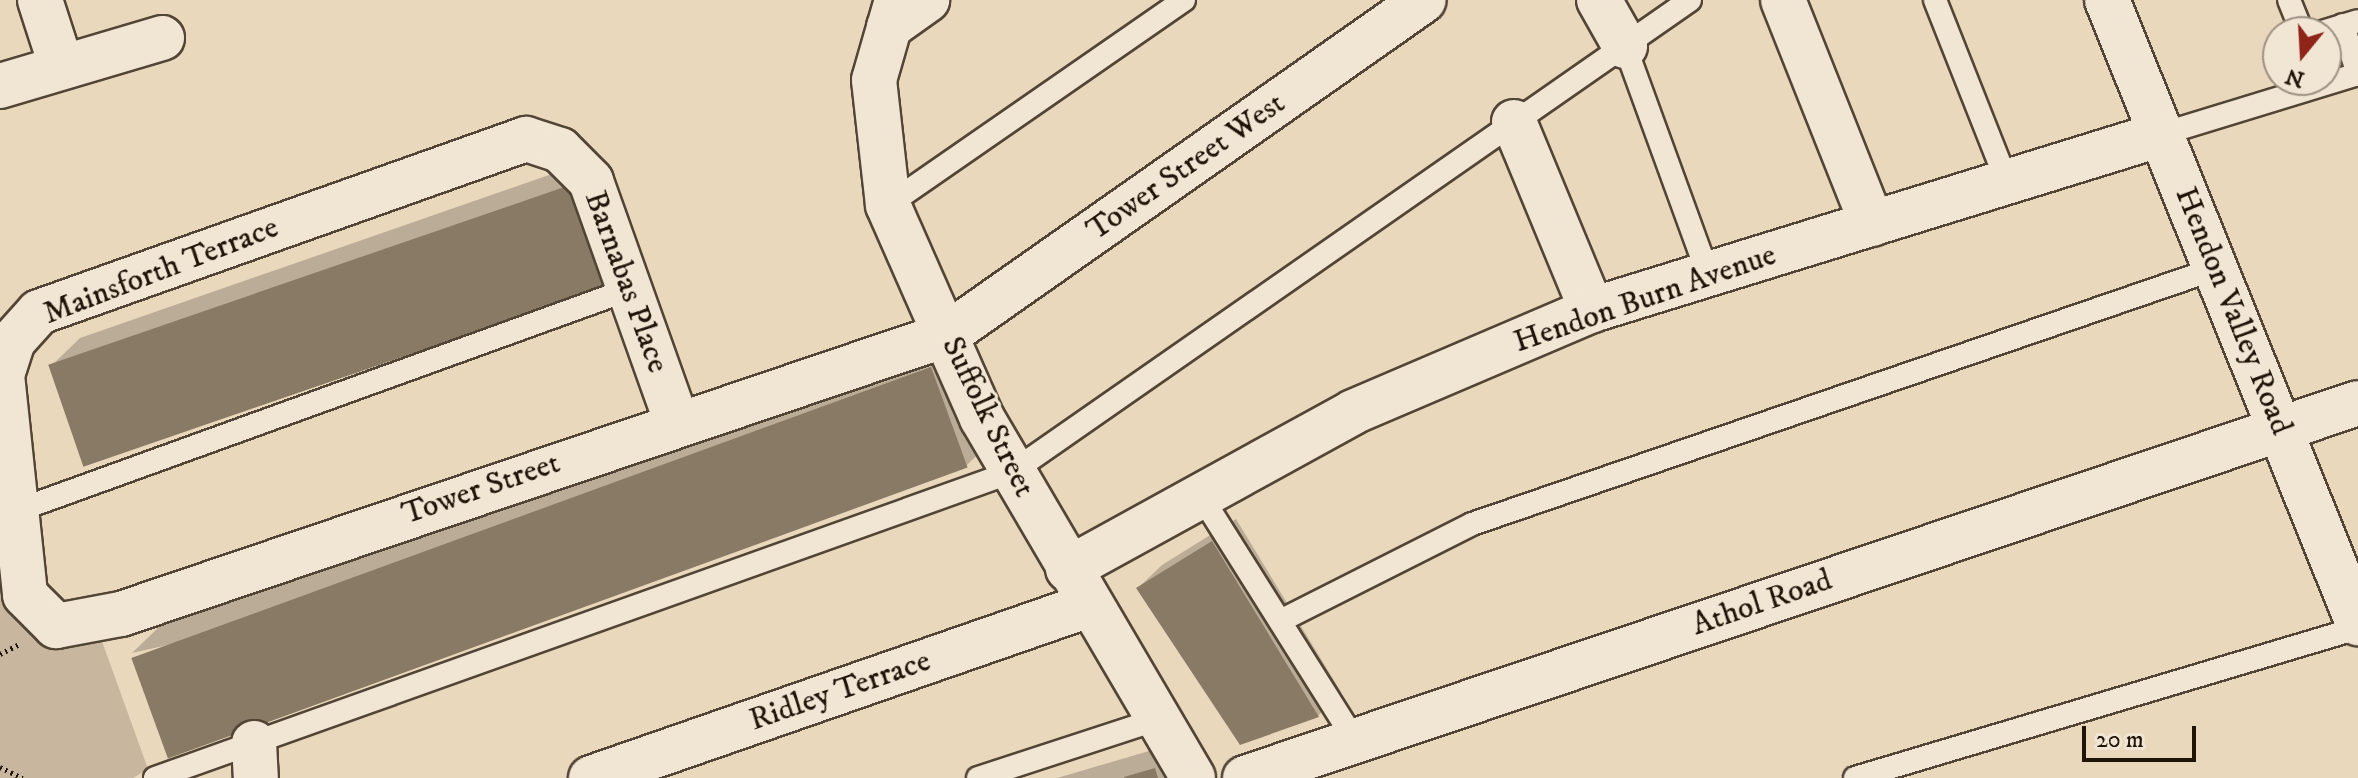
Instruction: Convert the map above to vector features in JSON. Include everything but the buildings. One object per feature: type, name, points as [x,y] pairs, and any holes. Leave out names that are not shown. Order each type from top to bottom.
[{"type":"street","points":[[40,0],[61,65]]},
{"type":"street","points":[[893,14],[927,0]]},
{"type":"street","name":"Tower Street West","points":[[948,334],[1424,0]]},
{"type":"street","points":[[1599,0],[1625,46]]},
{"type":"street","points":[[1783,0],[1872,224]]},
{"type":"street","name":"Hendon Valley Road","points":[[2107,0],[2358,626]]},
{"type":"street","name":"Suffolk Street","points":[[893,14],[874,80],[888,205],[948,334],[982,418],[1193,778]]},
{"type":"street","points":[[0,86],[61,65],[162,38]]},
{"type":"street","points":[[1514,122],[1592,310]]},
{"type":"street","name":"Hendon Burn Avenue","points":[[1079,587],[1201,496],[1353,412],[1592,310],[2162,134]]},
{"type":"street","name":"Mainsforth Terrace","points":[[25,595],[2,375],[13,341],[39,312],[526,139],[560,150]]},
{"type":"street","name":"Barnabas Place","points":[[560,150],[591,181],[677,423]]},
{"type":"street","name":"Tower Street","points":[[25,595],[56,626],[121,614],[677,423],[948,334]]},
{"type":"street","name":"Athol Road","points":[[1245,778],[2358,403]]},
{"type":"street","name":"Ridley Terrace","points":[[591,778],[1079,587]]},
{"type":"lane","points":[[888,205],[1184,0]]},
{"type":"lane","points":[[155,778],[255,760],[1012,472],[1690,0]]},
{"type":"lane","points":[[1935,0],[2007,182]]},
{"type":"lane","points":[[2162,134],[2358,74],[2351,23]]},
{"type":"lane","points":[[1625,46],[1708,274]]},
{"type":"lane","points":[[1280,621],[1472,524],[2217,268]]},
{"type":"lane","points":[[16,511],[630,289]]},
{"type":"lane","points":[[1201,496],[1355,741]]},
{"type":"lane","points":[[1855,778],[2358,626]]},
{"type":"lane","points":[[978,778],[1158,719]]},
{"type":"path","points":[[0,767],[23,778]]},
{"type":"shaded area","points":[[0,339],[25,595],[94,619],[148,769],[133,778],[0,778]]}]
